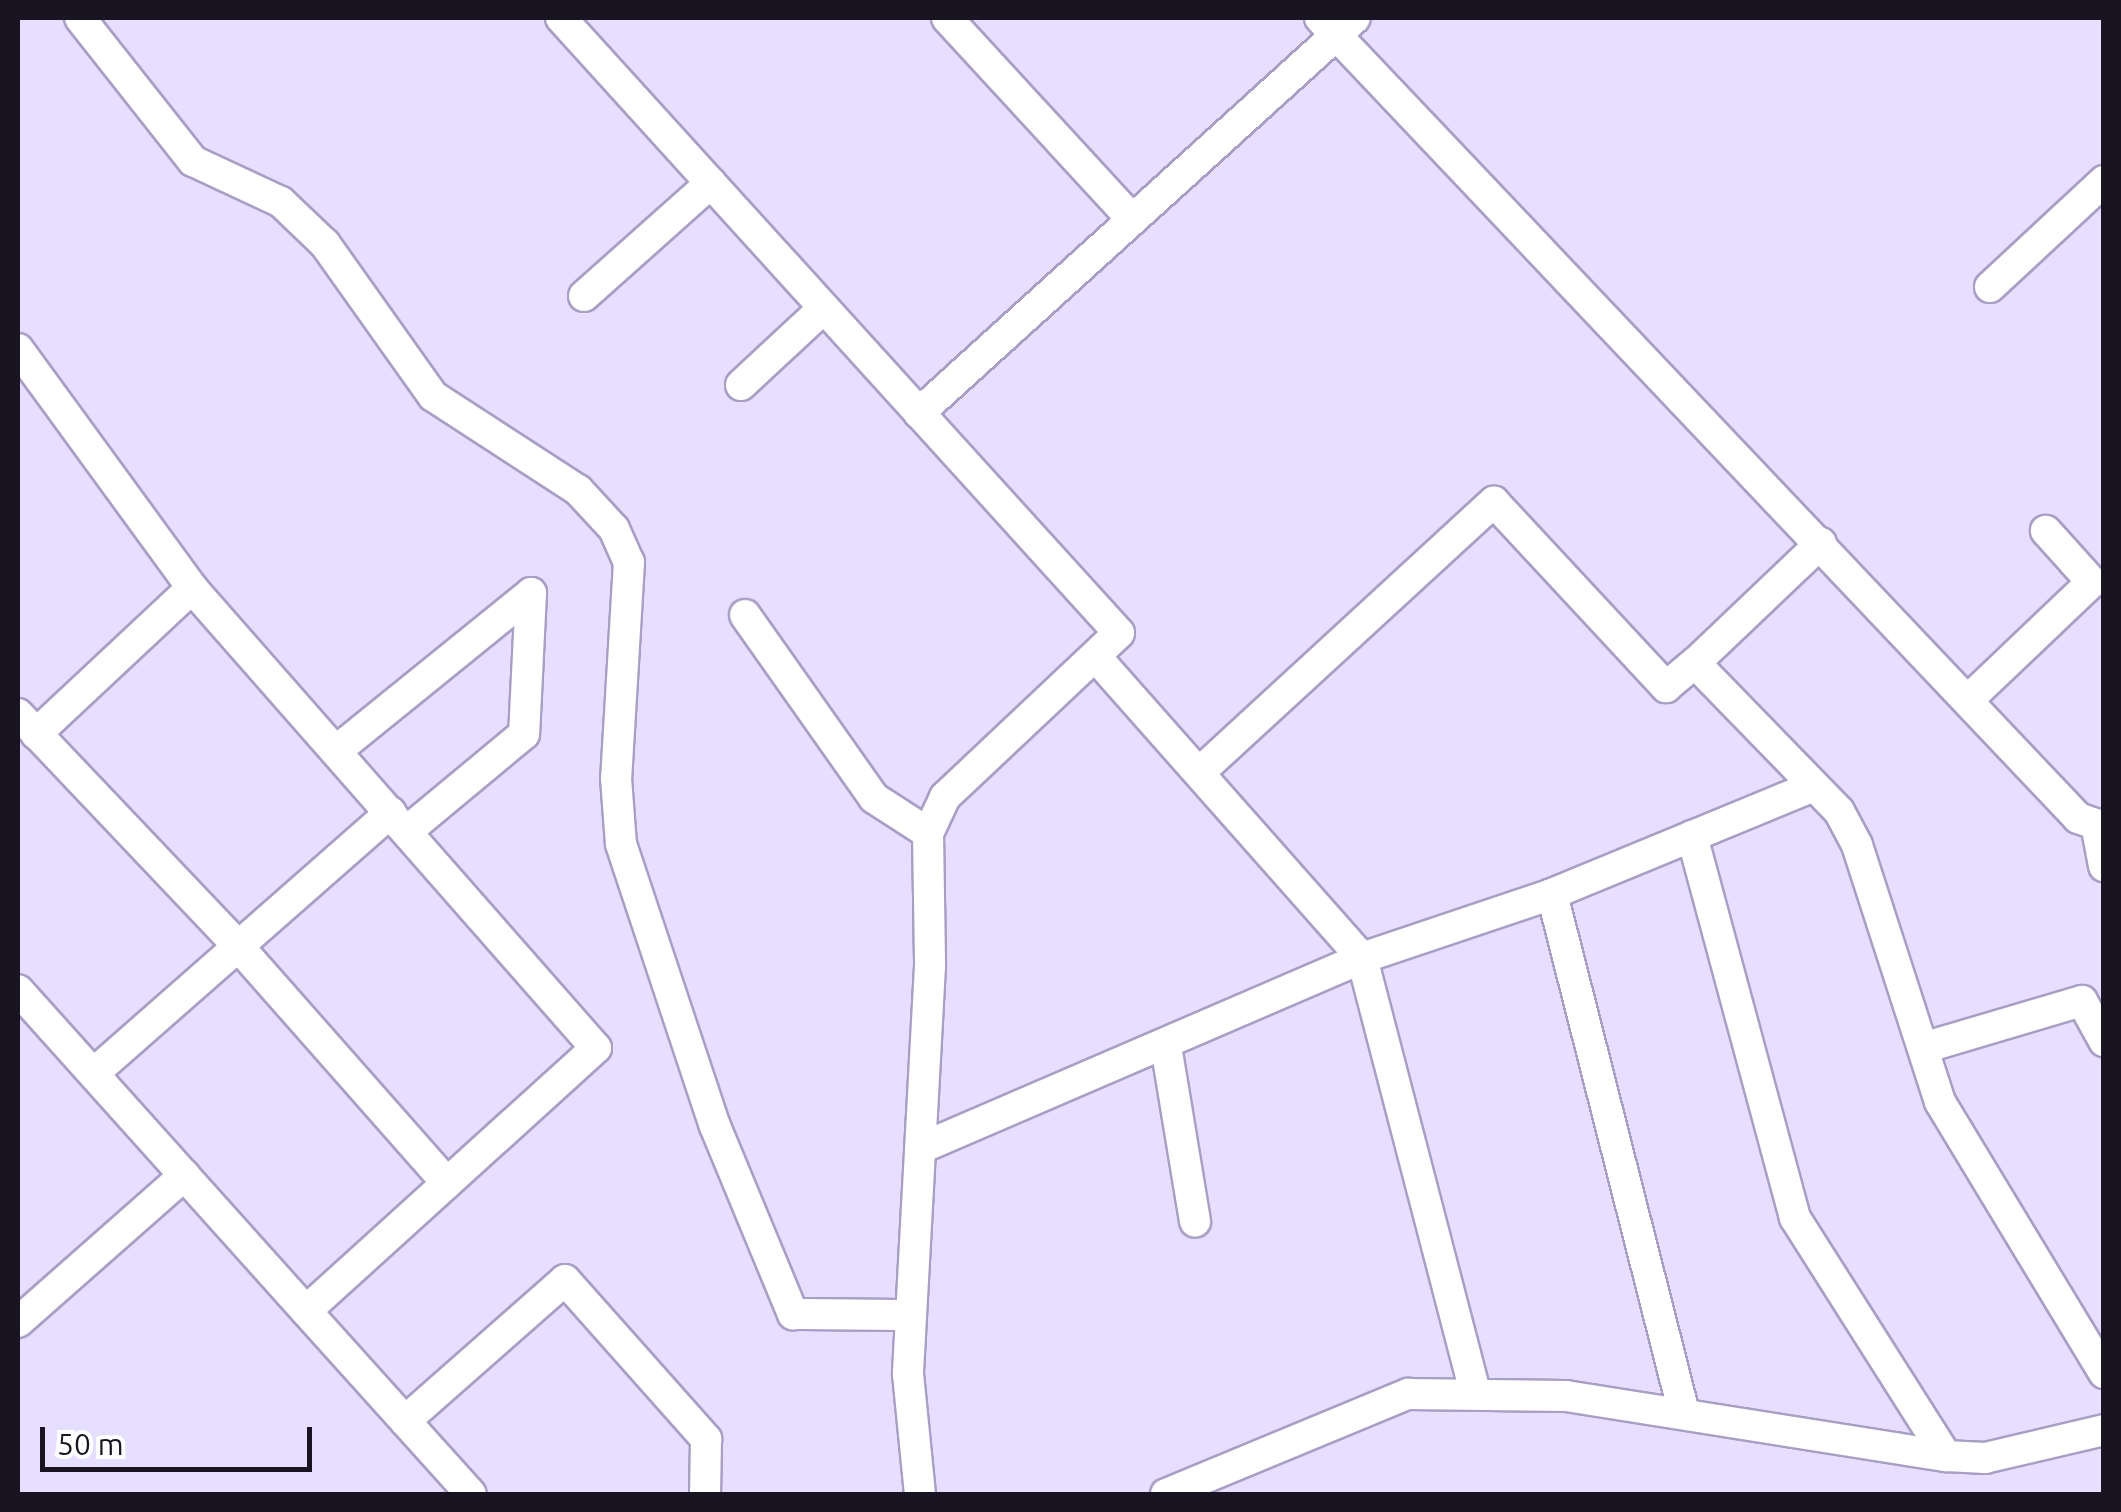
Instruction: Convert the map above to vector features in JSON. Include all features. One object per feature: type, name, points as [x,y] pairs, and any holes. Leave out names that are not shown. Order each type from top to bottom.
[{"type":"street","points":[[80,18],[194,161],[281,202],[325,244],[433,396],[578,490],[614,529],[629,562],[616,778],[621,844],[715,1126],[793,1314],[912,1315]]},
{"type":"street","points":[[561,18],[1119,633],[945,798],[928,833],[921,1148],[908,1374],[920,1494]]},
{"type":"street","points":[[947,18],[1132,219]]},
{"type":"street","points":[[919,412],[1132,219],[1337,23],[2078,818],[2100,826],[2104,866]]},
{"type":"street","points":[[1990,287],[2104,181]]},
{"type":"street","points":[[584,296],[711,184]]},
{"type":"street","points":[[740,385],[824,308]]},
{"type":"street","points":[[18,350],[192,588],[596,1048],[306,1311]]},
{"type":"street","points":[[1201,771],[1494,502],[1666,687],[1821,543]]},
{"type":"street","points":[[1968,700],[2092,582],[2046,531]]},
{"type":"street","points":[[192,588],[27,724],[238,946],[447,1183]]},
{"type":"street","points":[[94,1072],[238,946],[399,821],[524,734],[531,593],[336,750]]},
{"type":"street","points":[[745,615],[874,798],[928,833]]},
{"type":"street","points":[[1095,656],[1201,771],[1362,958],[1475,1393]]},
{"type":"street","points":[[1695,663],[1840,811],[1858,845],[1923,1048],[1962,1146],[2104,1373]]},
{"type":"street","points":[[921,1148],[1166,1046],[1362,958],[1552,894],[1814,786]]},
{"type":"street","points":[[1692,836],[1796,1218],[1946,1456]]},
{"type":"street","points":[[1552,894],[1684,1413]]},
{"type":"street","points":[[18,990],[471,1494]]},
{"type":"street","points":[[1923,1048],[2093,997],[2104,1040]]},
{"type":"street","points":[[1166,1046],[1195,1222]]},
{"type":"street","points":[[18,1322],[185,1175]]},
{"type":"street","points":[[405,1421],[564,1280],[706,1439],[706,1494]]},
{"type":"street","points":[[1166,1494],[1391,1400],[1475,1393],[1566,1396],[1946,1456],[1985,1458],[2104,1430]]}]
